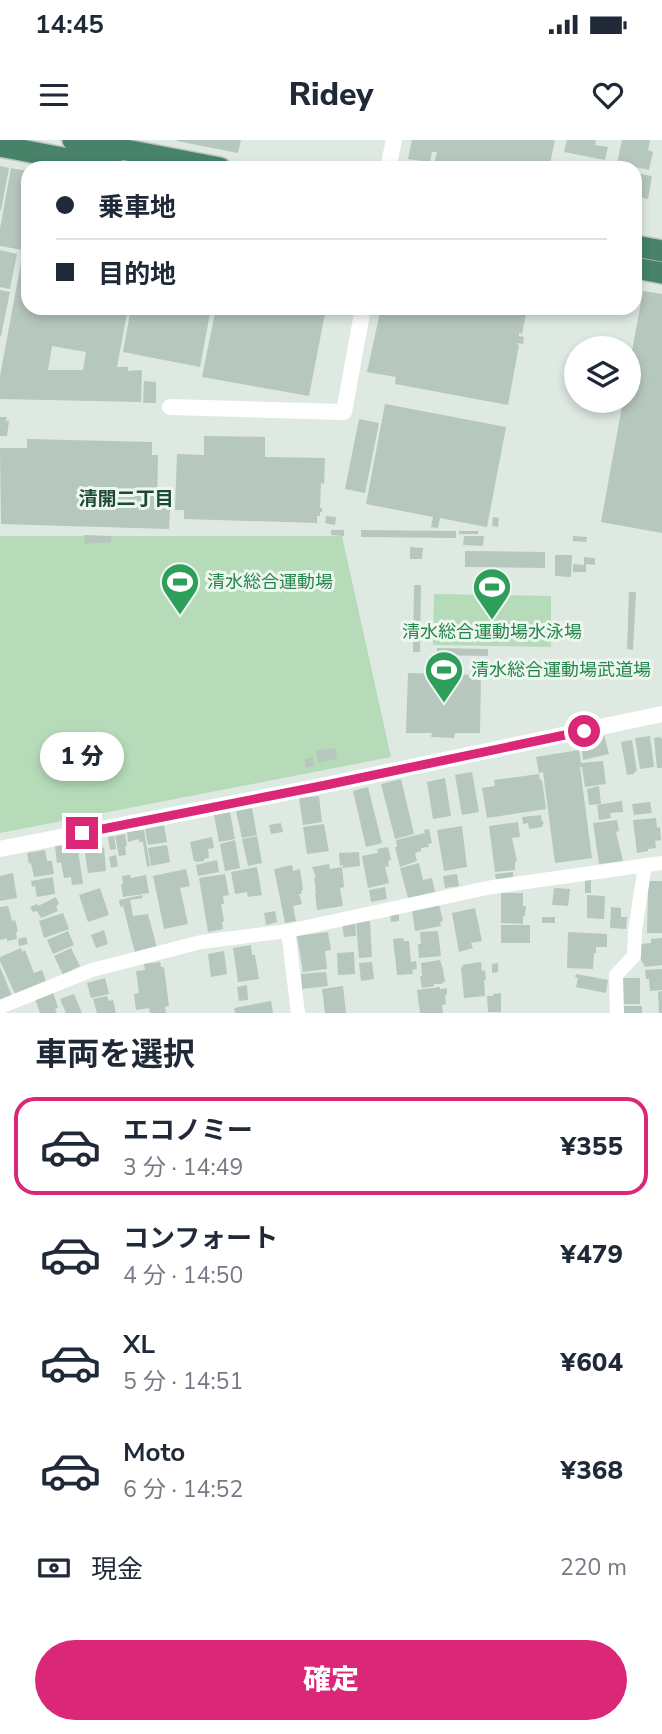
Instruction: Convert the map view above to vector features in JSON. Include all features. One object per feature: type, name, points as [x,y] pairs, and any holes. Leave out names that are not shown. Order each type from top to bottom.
[{"type":"highway","points":[[73,140],[183,161]]},
{"type":"highway","points":[[0,146],[78,161]]},
{"type":"highway","points":[[642,247],[662,251]]},
{"type":"highway","points":[[642,269],[662,273]]},
{"type":"street","points":[[390,161],[394,140]]},
{"type":"street","points":[[170,407],[344,412],[362,315]]},
{"type":"street","points":[[0,849],[326,785],[662,714]]},
{"type":"street","points":[[0,1007],[92,970],[201,942],[288,931],[492,887],[662,863]]},
{"type":"street","points":[[617,1013],[616,975],[634,956],[645,865]]},
{"type":"street","points":[[288,931],[298,1013]]},
{"type":"green space","name":"清水総合運動場","points":[[0,536],[342,536],[391,757],[0,833]]},
{"type":"green space","name":"清水総合運動場水泳場","points":[[434,594],[551,596],[551,647],[433,645]]},
{"type":"building","points":[[177,140],[241,140],[238,153]]},
{"type":"building","points":[[412,140],[555,140],[550,161],[435,161],[437,152],[432,152],[430,161],[408,159]]},
{"type":"building","points":[[567,140],[596,140],[595,145],[608,147],[605,160],[564,152]]},
{"type":"building","points":[[622,140],[650,140],[648,150],[653,152],[649,170],[642,168],[642,161],[617,161]]},
{"type":"building","points":[[0,166],[9,168],[1,210],[0,210]]},
{"type":"building","points":[[11,168],[21,170],[21,250],[0,246],[0,229]]},
{"type":"building","points":[[642,174],[652,176],[648,199],[642,198]]},
{"type":"building","points":[[0,250],[17,254],[10,289],[0,287]]},
{"type":"building","points":[[21,263],[21,315],[127,315],[117,367],[128,367],[128,371],[142,370],[141,402],[0,399],[0,376]],"holes":[[[52,346],[86,352],[83,370],[48,370]]]},
{"type":"building","points":[[0,290],[10,292],[1,336],[0,336]]},
{"type":"building","points":[[643,291],[662,294],[662,533],[601,522],[621,413],[641,413],[641,336],[635,336],[639,315],[642,315]]},
{"type":"building","points":[[130,315],[210,315],[200,367],[123,352]]},
{"type":"building","points":[[215,315],[325,315],[309,396],[202,377]]},
{"type":"building","points":[[379,315],[526,315],[522,334],[519,333],[519,336],[524,337],[523,344],[517,343],[519,345],[508,405],[395,384],[396,377],[367,372]]},
{"type":"building","points":[[144,381],[156,382],[156,403],[143,403]]},
{"type":"building","points":[[385,404],[506,427],[487,527],[440,518],[438,528],[431,527],[433,517],[366,504]]},
{"type":"building","points":[[0,417],[7,417],[6,421],[9,421],[7,436],[0,436]]},
{"type":"building","points":[[359,419],[379,423],[365,493],[345,489]]},
{"type":"building","points":[[204,436],[265,437],[265,457],[325,458],[324,484],[321,483],[322,512],[317,516],[317,523],[184,519],[184,510],[175,510],[177,454],[204,455]]},
{"type":"building","points":[[27,439],[152,442],[152,455],[158,455],[157,508],[170,508],[169,529],[1,524],[0,448],[27,448]]},
{"type":"building","points":[[326,516],[336,517],[335,525],[325,523]]},
{"type":"building","points":[[493,517],[499,518],[498,527],[492,526]]},
{"type":"building","points":[[331,530],[344,530],[344,536],[331,535]]},
{"type":"building","points":[[361,530],[456,531],[456,538],[361,537]]},
{"type":"building","points":[[459,531],[478,531],[478,534],[459,534]]},
{"type":"building","points":[[84,535],[111,536],[111,542],[85,544]]},
{"type":"building","points":[[464,536],[484,536],[483,546],[463,545]]},
{"type":"building","points":[[573,536],[587,537],[586,542],[573,541]]},
{"type":"building","points":[[410,547],[423,548],[422,559],[410,559]]},
{"type":"building","points":[[465,551],[545,552],[545,568],[465,567]]},
{"type":"building","points":[[555,555],[572,555],[571,577],[555,576]]},
{"type":"building","points":[[584,557],[595,558],[595,565],[586,564],[586,572],[573,572],[573,564],[584,565]]},
{"type":"building","points":[[414,585],[421,585],[420,652],[413,652]]},
{"type":"building","points":[[629,592],[636,592],[633,650],[627,649]]},
{"type":"building","points":[[437,648],[488,649],[488,656],[437,655]]},
{"type":"building","points":[[559,659],[571,659],[571,678],[558,677]]},
{"type":"building","name":"清水総合運動場武道場","points":[[408,673],[481,675],[480,733],[455,733],[454,738],[431,737],[432,733],[406,733]]},
{"type":"building","points":[[604,735],[609,754],[583,760],[581,740]]},
{"type":"building","points":[[650,736],[654,767],[640,769],[635,738]]},
{"type":"building","points":[[660,737],[662,768],[657,768],[654,738]]},
{"type":"building","points":[[632,740],[637,771],[627,775],[621,742]]},
{"type":"building","points":[[335,748],[337,759],[318,763],[316,751]]},
{"type":"building","points":[[579,750],[581,763],[603,761],[606,784],[585,787],[580,767],[592,858],[555,863],[543,772],[539,773],[536,757]]},
{"type":"building","points":[[313,757],[314,766],[306,768],[304,759]]},
{"type":"building","points":[[472,772],[479,812],[462,815],[455,775]]},
{"type":"building","points":[[539,774],[546,809],[487,818],[482,788],[495,786],[494,780]]},
{"type":"building","points":[[445,778],[451,816],[433,819],[427,782]]},
{"type":"building","points":[[401,779],[414,834],[395,839],[381,784]]},
{"type":"building","points":[[599,786],[601,804],[589,805],[587,789]]},
{"type":"building","points":[[368,787],[382,843],[366,847],[353,791]]},
{"type":"building","points":[[319,796],[322,822],[303,825],[299,798]]},
{"type":"building","points":[[622,801],[623,812],[610,813],[611,818],[599,820],[597,805]]},
{"type":"building","points":[[650,802],[652,813],[634,815],[632,804]]},
{"type":"building","points":[[252,808],[257,835],[242,838],[236,811]]},
{"type":"building","points":[[230,812],[235,839],[219,842],[214,815]]},
{"type":"building","points":[[541,815],[542,822],[544,821],[542,827],[529,829],[528,823],[523,824],[522,817]]},
{"type":"building","points":[[656,818],[661,840],[655,841],[656,848],[637,853],[633,820]]},
{"type":"building","points":[[617,820],[619,831],[616,832],[623,861],[599,864],[593,823]]},
{"type":"building","points":[[518,822],[520,837],[512,838],[517,861],[515,870],[495,872],[489,826]]},
{"type":"building","points":[[281,823],[283,832],[271,834],[269,825]]},
{"type":"building","points":[[324,824],[329,851],[307,854],[303,827]]},
{"type":"building","points":[[164,825],[167,842],[148,845],[145,829]]},
{"type":"building","points":[[462,826],[467,867],[444,871],[437,830]]},
{"type":"building","points":[[429,829],[432,843],[428,844],[429,847],[421,848],[421,851],[415,853],[417,861],[400,867],[396,840],[425,833],[424,830]]},
{"type":"building","points":[[144,830],[150,866],[147,867],[143,842],[139,842],[139,839],[128,842],[127,832]]},
{"type":"building","points":[[125,834],[126,855],[119,856],[115,836]]},
{"type":"building","points":[[114,836],[116,849],[110,850],[108,837]]},
{"type":"building","points":[[257,836],[262,863],[248,866],[242,839]]},
{"type":"building","points":[[212,837],[214,848],[208,849],[209,858],[194,861],[190,842]]},
{"type":"building","points":[[101,838],[106,871],[88,873],[83,841]]},
{"type":"building","points":[[235,840],[240,868],[225,871],[220,844]]},
{"type":"building","points":[[77,843],[83,884],[72,885],[71,877],[64,878],[61,862],[57,863],[55,846]]},
{"type":"building","points":[[167,845],[170,862],[151,866],[148,848]]},
{"type":"building","points":[[388,847],[391,860],[388,861],[389,866],[385,867],[389,883],[368,888],[362,856],[378,853],[377,849]]},
{"type":"building","points":[[45,850],[47,861],[52,861],[54,874],[34,877],[27,853]]},
{"type":"building","points":[[359,852],[360,866],[340,866],[339,853]]},
{"type":"building","points":[[116,855],[118,866],[111,868],[109,857]]},
{"type":"building","points":[[217,860],[219,872],[198,876],[196,865]]},
{"type":"building","points":[[419,863],[423,880],[432,878],[435,892],[408,898],[400,868]]},
{"type":"building","points":[[329,864],[330,869],[342,867],[344,887],[340,888],[343,906],[317,910],[316,877],[312,867]]},
{"type":"building","points":[[292,865],[293,871],[300,869],[303,890],[302,894],[299,894],[302,904],[293,906],[296,921],[285,923],[274,869]]},
{"type":"building","points":[[257,867],[262,895],[248,897],[247,892],[235,894],[231,872]]},
{"type":"building","points":[[186,869],[190,886],[180,888],[188,924],[164,929],[153,876]]},
{"type":"building","points":[[513,872],[513,877],[496,880],[495,874]]},
{"type":"building","points":[[13,873],[17,898],[0,901],[0,876]]},
{"type":"building","points":[[225,874],[229,895],[223,896],[224,904],[221,904],[223,929],[208,932],[199,878]]},
{"type":"building","points":[[457,874],[459,886],[445,888],[443,876]]},
{"type":"building","points":[[130,875],[131,878],[146,875],[149,893],[123,897],[122,876]]},
{"type":"building","points":[[53,877],[55,894],[37,897],[31,881]]},
{"type":"building","points":[[585,880],[591,880],[591,893],[585,893]]},
{"type":"building","points":[[644,881],[662,881],[662,933],[647,933],[648,894],[644,894]]},
{"type":"building","points":[[385,887],[387,899],[371,902],[369,890]]},
{"type":"building","points":[[100,888],[109,915],[88,922],[79,895]]},
{"type":"building","points":[[554,888],[570,889],[568,906],[552,905]]},
{"type":"building","points":[[501,893],[523,893],[523,906],[526,906],[523,924],[501,923]]},
{"type":"building","points":[[142,895],[143,898],[130,900],[133,916],[148,914],[157,948],[135,953],[119,900]]},
{"type":"building","points":[[587,895],[605,896],[604,919],[587,918]]},
{"type":"building","points":[[56,897],[58,911],[41,918],[37,911],[33,912],[30,907],[37,904],[38,906]]},
{"type":"building","points":[[439,904],[443,921],[440,922],[441,926],[415,931],[412,910]]},
{"type":"building","points":[[8,906],[18,931],[17,939],[7,941],[7,938],[0,940],[0,907]]},
{"type":"building","points":[[611,907],[621,908],[621,917],[627,917],[626,929],[610,928]]},
{"type":"building","points":[[475,908],[482,941],[471,943],[473,948],[459,952],[452,913]]},
{"type":"building","points":[[275,911],[277,922],[266,925],[264,913]]},
{"type":"building","points":[[63,913],[69,929],[44,938],[39,921]]},
{"type":"building","points":[[399,914],[399,921],[391,922],[390,915]]},
{"type":"building","points":[[542,917],[555,917],[555,923],[542,923]]},
{"type":"building","points":[[370,921],[372,957],[359,958],[356,922]]},
{"type":"building","points":[[355,922],[356,936],[344,937],[342,923]]},
{"type":"building","points":[[501,925],[530,925],[530,943],[501,943]]},
{"type":"building","points":[[104,930],[108,944],[96,948],[91,935]]},
{"type":"building","points":[[68,931],[74,945],[53,954],[47,940]]},
{"type":"building","points":[[438,931],[441,956],[419,958],[420,932]]},
{"type":"building","points":[[328,932],[331,950],[325,951],[327,969],[303,972],[297,936]]},
{"type":"building","points":[[568,932],[607,934],[607,947],[596,947],[593,969],[567,968]]},
{"type":"building","points":[[26,937],[28,944],[19,946],[18,939]]},
{"type":"building","points":[[403,938],[404,941],[409,941],[411,962],[416,961],[417,969],[412,970],[413,974],[397,975],[393,939]]},
{"type":"building","points":[[662,938],[662,965],[645,967],[639,956],[639,944]]},
{"type":"building","points":[[251,945],[259,979],[238,982],[233,948]]},
{"type":"building","points":[[21,948],[22,952],[25,950],[34,973],[42,970],[46,981],[15,994],[0,957]]},
{"type":"building","points":[[71,948],[80,966],[63,975],[54,956]]},
{"type":"building","points":[[224,951],[227,974],[211,977],[208,954]]},
{"type":"building","points":[[354,952],[355,974],[338,975],[337,953]]},
{"type":"building","points":[[440,960],[445,982],[422,988],[421,963]]},
{"type":"building","points":[[160,962],[161,967],[164,967],[169,1006],[165,1007],[166,1013],[150,1013],[149,1008],[136,1010],[134,994],[139,993],[136,971],[145,970],[144,964]]},
{"type":"building","points":[[372,962],[374,979],[361,981],[359,963]]},
{"type":"building","points":[[481,962],[482,971],[485,970],[485,996],[464,998],[461,967]]},
{"type":"building","points":[[498,963],[498,972],[492,973],[492,964]]},
{"type":"building","points":[[0,967],[12,996],[0,1001]]},
{"type":"building","points":[[662,969],[662,990],[650,991],[645,970]]},
{"type":"building","points":[[326,972],[328,986],[302,989],[301,974]]},
{"type":"building","points":[[576,974],[608,980],[606,993],[576,987]]},
{"type":"building","points":[[105,978],[109,994],[91,998],[87,983]]},
{"type":"building","points":[[619,978],[640,978],[640,1004],[620,1004]]},
{"type":"building","points":[[247,985],[248,1000],[239,1001],[237,987]]},
{"type":"building","points":[[343,986],[346,1013],[325,1013],[322,989]]},
{"type":"building","points":[[447,988],[446,1004],[442,1005],[443,1013],[420,1013],[417,990]]},
{"type":"building","points":[[662,991],[662,1013],[659,1013],[658,992]]},
{"type":"building","points":[[53,992],[57,1013],[40,1013],[35,999]]},
{"type":"building","points":[[501,993],[501,1012],[488,1012],[487,996]]},
{"type":"building","points":[[74,994],[82,1013],[66,1013],[60,999]]},
{"type":"building","points":[[107,996],[109,1001],[113,1000],[116,1013],[97,1013],[93,999]]},
{"type":"building","points":[[271,1001],[273,1013],[235,1013],[234,1008]]},
{"type":"building","points":[[619,1006],[642,1006],[642,1013],[619,1013]]},
{"type":"place","name":"清水総合運動場","points":[[180,616]]},
{"type":"place","name":"清水総合運動場水泳場","points":[[492,621]]},
{"type":"place","name":"清水総合運動場武道場","points":[[444,704]]},
{"type":"district","name":"清開二丁目","points":[[126,498]]},
{"type":"route","points":[[82,833],[584,731]]}]
